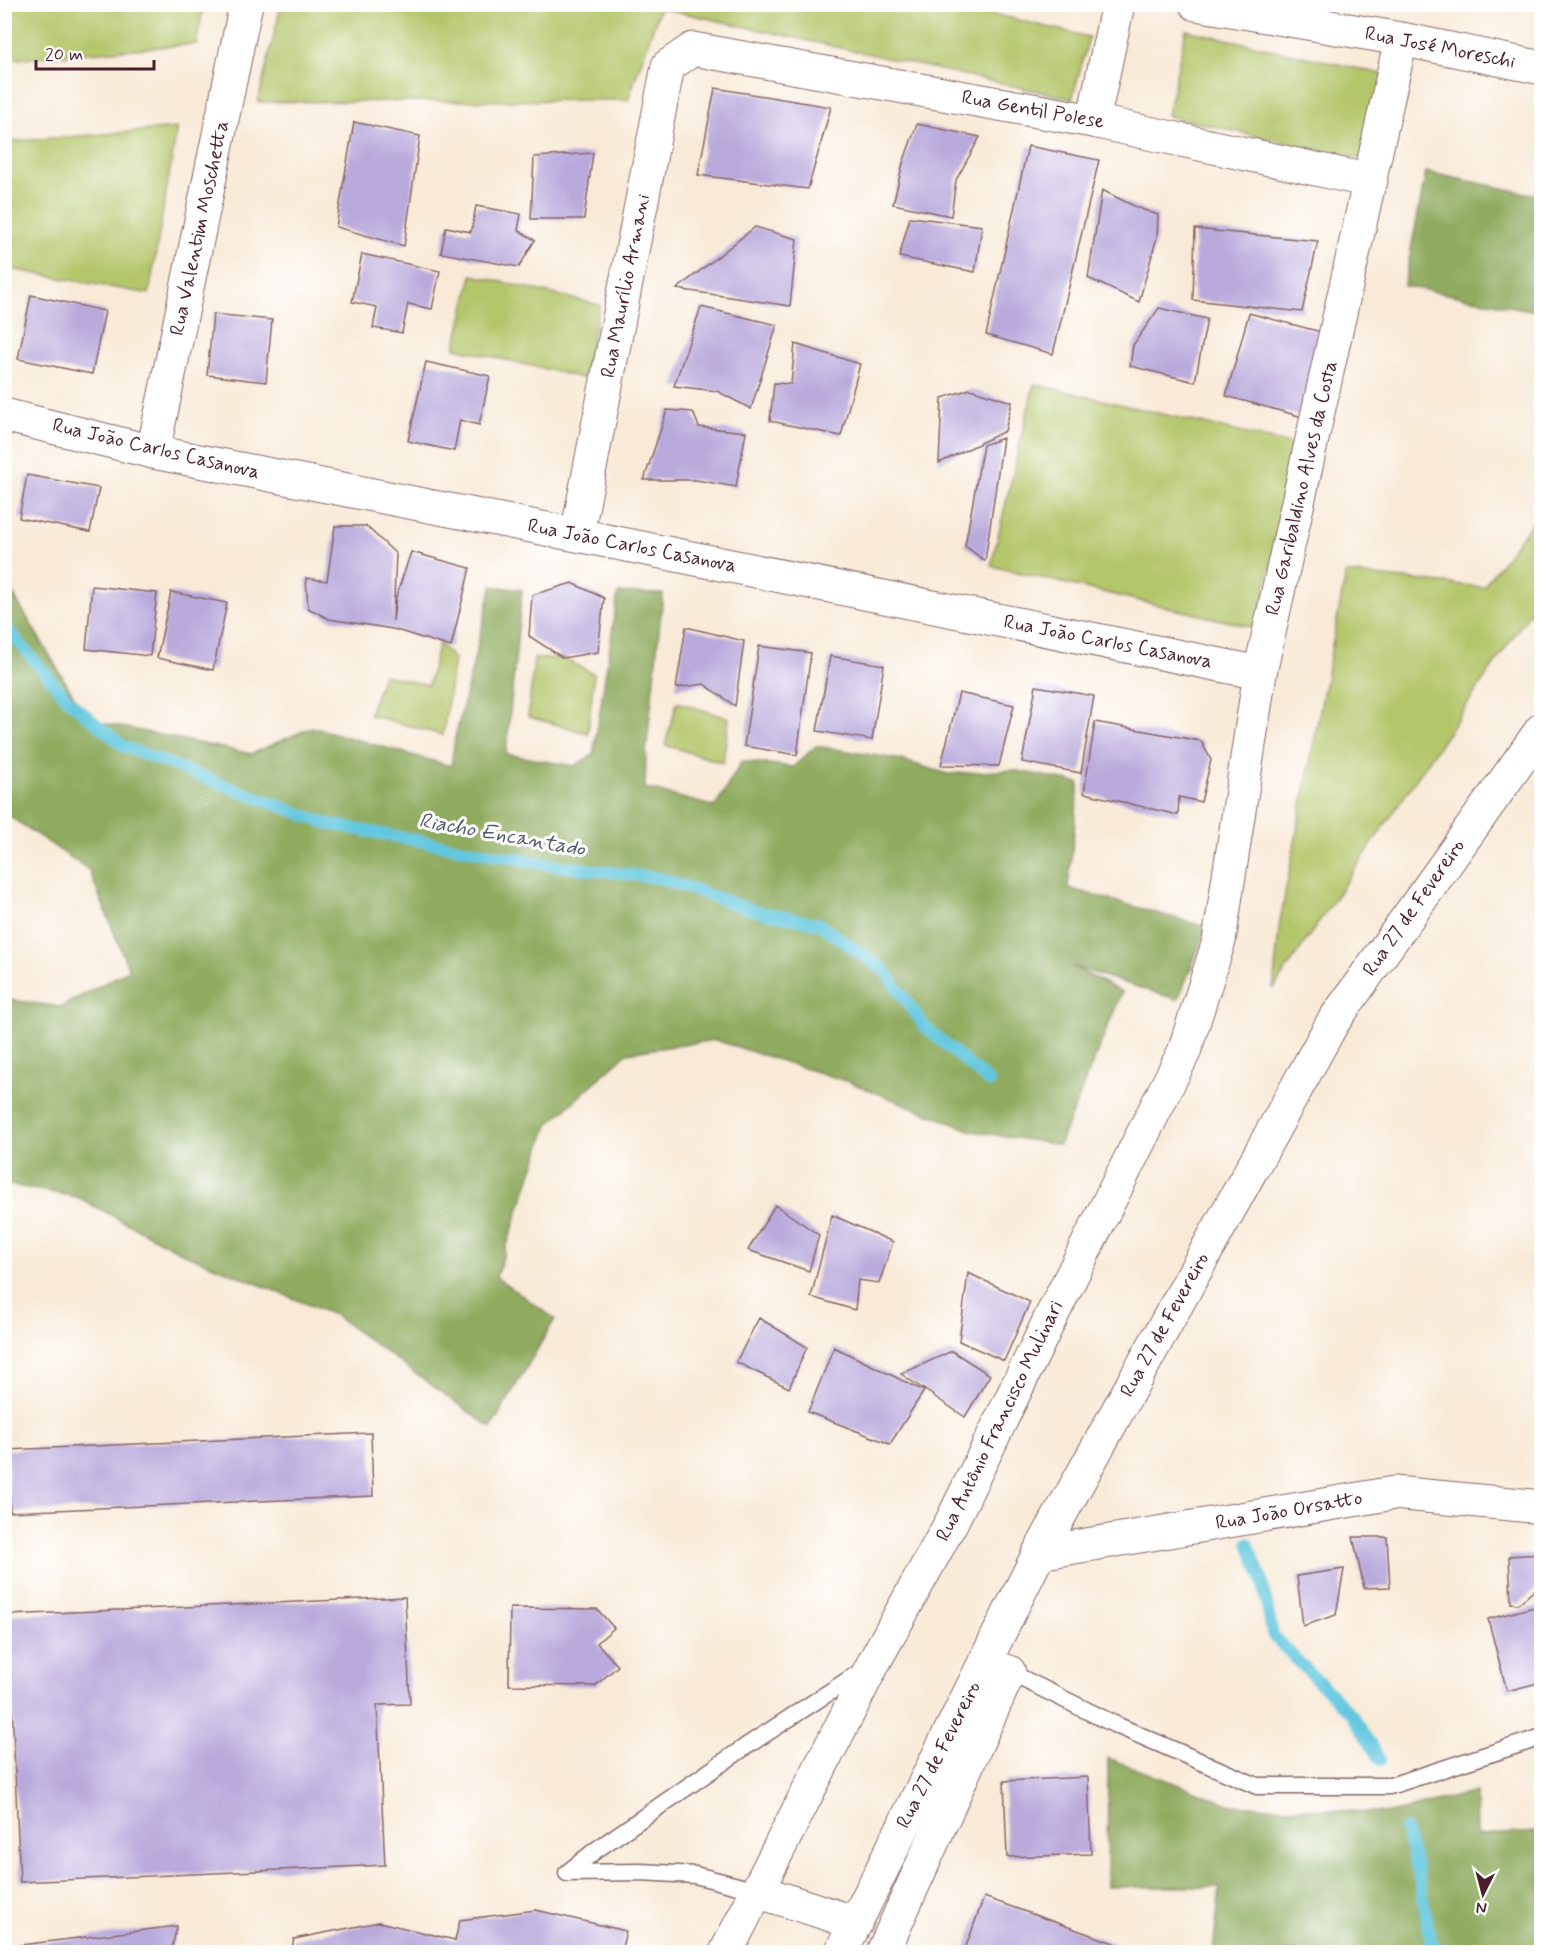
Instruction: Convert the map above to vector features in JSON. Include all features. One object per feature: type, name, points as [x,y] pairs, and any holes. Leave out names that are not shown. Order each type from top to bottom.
[{"type":"street","name":"Rua Valentim Moschetta","points":[[153,452],[246,4]]},
{"type":"street","points":[[1093,121],[1118,4]]},
{"type":"street","name":"Rua José Moreschi","points":[[1197,4],[1401,39],[1542,68]]},
{"type":"street","name":"Rua Garibaldino Alves da Costa","points":[[1219,941],[1260,673],[1401,39]]},
{"type":"street","name":"Rua Gentil Polese","points":[[693,49],[1093,121],[1371,181]]},
{"type":"street","name":"Rua Maurílio Armani","points":[[577,535],[668,66],[693,49]]},
{"type":"street","name":"Rua João Carlos Casanova","points":[[4,415],[153,452],[1260,673]]},
{"type":"street","name":"Rua 27 de Fevereiro","points":[[841,1953],[997,1668],[1039,1553],[1334,1022],[1542,729]]},
{"type":"street","name":"Rua Antônio Francisco Mulinari","points":[[726,1953],[873,1664],[952,1521],[1184,1052],[1219,941]]},
{"type":"street","name":"Rua João Orsatto","points":[[1039,1553],[1394,1493],[1542,1507]]},
{"type":"street","points":[[883,1953],[997,1668]]},
{"type":"street","points":[[757,1891],[856,1923]]},
{"type":"lane","points":[[757,1891],[695,1875],[640,1872],[567,1873],[745,1747],[873,1664]]},
{"type":"lane","points":[[997,1668],[1116,1725],[1257,1786],[1390,1786],[1542,1737]]},
{"type":"green space","points":[[5,4],[204,5],[196,44],[5,60]]},
{"type":"green space","points":[[281,5],[956,5],[1089,37],[1072,99],[660,8],[628,100],[258,102]]},
{"type":"green space","points":[[1186,30],[1387,75],[1368,161],[1167,116]]},
{"type":"green space","points":[[177,128],[149,294],[5,268],[5,142]]},
{"type":"green space","points":[[1426,172],[1541,196],[1541,312],[1404,286]]},
{"type":"green space","points":[[472,275],[600,305],[583,378],[455,348]]},
{"type":"green space","points":[[1034,384],[1299,446],[1256,628],[991,566]]},
{"type":"green space","points":[[1541,511],[1541,596],[1273,989],[1280,921],[1346,573],[1483,587]]},
{"type":"green space","points":[[4,579],[88,720],[251,754],[312,727],[451,766],[455,738],[492,586],[522,590],[506,754],[574,766],[593,755],[618,593],[663,594],[646,753],[645,788],[715,807],[742,761],[793,767],[816,746],[897,759],[948,774],[1013,770],[1079,783],[1068,888],[1207,927],[1178,1000],[1072,966],[1122,992],[1059,1145],[972,1131],[849,1082],[715,1040],[627,1053],[548,1125],[496,1277],[555,1319],[491,1428],[334,1315],[187,1255],[77,1197],[5,1184],[5,999],[61,1007],[129,970],[89,870],[5,813]]},
{"type":"green space","points":[[439,643],[454,659],[443,735],[369,715],[383,675],[428,685]]},
{"type":"green space","points":[[563,658],[594,674],[588,733],[528,717],[534,659]]},
{"type":"green space","points":[[677,702],[729,718],[723,763],[665,745]]},
{"type":"green space","points":[[1108,1758],[1232,1805],[1390,1813],[1476,1792],[1477,1835],[1541,1832],[1541,1952],[1213,1952],[1220,1887],[1107,1887]]},
{"type":"building","points":[[715,88],[831,107],[808,189],[698,175]]},
{"type":"building","points":[[354,122],[420,136],[404,246],[336,227]]},
{"type":"building","points":[[917,124],[980,137],[956,180],[951,216],[893,204],[903,163]]},
{"type":"building","points":[[1028,146],[1099,160],[1053,354],[986,335]]},
{"type":"building","points":[[593,153],[584,219],[531,219],[534,157]]},
{"type":"building","points":[[1102,190],[1158,215],[1157,237],[1139,302],[1088,278]]},
{"type":"building","points":[[476,206],[521,214],[518,230],[535,240],[519,267],[441,253],[446,227],[471,232]]},
{"type":"building","points":[[910,217],[982,226],[975,272],[899,257]]},
{"type":"building","points":[[755,227],[797,239],[790,306],[677,289]]},
{"type":"building","points":[[1195,229],[1318,241],[1302,312],[1193,300]]},
{"type":"building","points":[[362,254],[440,271],[432,309],[408,304],[402,333],[373,328],[377,307],[352,302]]},
{"type":"building","points":[[31,295],[105,311],[92,374],[18,359]]},
{"type":"building","points":[[701,307],[777,325],[751,409],[717,391],[674,386]]},
{"type":"building","points":[[1159,308],[1207,319],[1195,382],[1130,366],[1133,345]]},
{"type":"building","points":[[1249,313],[1333,335],[1310,419],[1226,396]]},
{"type":"building","points":[[213,314],[272,320],[266,382],[207,375]]},
{"type":"building","points":[[795,344],[860,364],[841,436],[770,421],[774,383],[791,384]]},
{"type":"building","points":[[426,362],[490,376],[479,425],[460,420],[454,451],[408,441]]},
{"type":"building","points":[[970,389],[1012,402],[1005,431],[939,463],[942,398]]},
{"type":"building","points":[[667,410],[693,412],[699,427],[746,432],[736,487],[696,480],[644,480]]},
{"type":"building","points":[[1003,438],[985,561],[965,546],[983,445]]},
{"type":"building","points":[[27,475],[99,488],[90,532],[19,518]]},
{"type":"building","points":[[335,526],[366,526],[396,554],[393,621],[396,597],[411,552],[470,568],[451,647],[393,629],[329,619],[308,608],[306,578],[327,581]]},
{"type":"building","points":[[572,583],[604,598],[598,652],[563,658],[529,636],[532,595]]},
{"type":"building","points":[[92,586],[157,593],[150,656],[86,649]]},
{"type":"building","points":[[171,592],[227,603],[213,670],[157,658]]},
{"type":"building","points":[[686,627],[744,641],[735,706],[704,684],[676,688]]},
{"type":"building","points":[[759,646],[811,653],[797,755],[744,746]]},
{"type":"building","points":[[830,656],[884,665],[872,740],[817,731]]},
{"type":"building","points":[[1036,686],[1094,696],[1081,773],[1022,762]]},
{"type":"building","points":[[959,693],[1014,705],[999,766],[941,765]]},
{"type":"building","points":[[1095,722],[1201,741],[1211,760],[1201,802],[1179,797],[1178,815],[1084,793]]},
{"type":"building","points":[[775,1205],[819,1235],[809,1271],[748,1250]]},
{"type":"building","points":[[832,1215],[893,1242],[879,1283],[858,1280],[855,1310],[811,1297]]},
{"type":"building","points":[[968,1273],[1030,1302],[1004,1361],[959,1341]]},
{"type":"building","points":[[759,1318],[807,1347],[789,1388],[736,1362]]},
{"type":"building","points":[[834,1347],[924,1391],[890,1444],[808,1412]]},
{"type":"building","points":[[952,1351],[990,1375],[965,1417],[901,1374]]},
{"type":"building","points":[[371,1433],[373,1496],[10,1512],[7,1450]]},
{"type":"building","points":[[1353,1537],[1387,1537],[1390,1587],[1364,1588]]},
{"type":"building","points":[[1542,1554],[1542,1584],[1518,1604],[1511,1603],[1509,1556]]},
{"type":"building","points":[[1344,1569],[1336,1615],[1303,1626],[1297,1576]]},
{"type":"building","points":[[405,1597],[410,1704],[377,1705],[385,1865],[20,1882],[8,1615]]},
{"type":"building","points":[[1542,1605],[1542,1682],[1507,1691],[1488,1619]]},
{"type":"building","points":[[510,1608],[597,1609],[614,1628],[597,1643],[618,1666],[595,1686],[509,1685]]},
{"type":"building","points":[[1088,1777],[1091,1854],[1007,1857],[1004,1781]]},
{"type":"building","points":[[984,1897],[1139,1952],[964,1952]]},
{"type":"building","points":[[536,1910],[626,1931],[621,1952],[291,1952],[294,1939],[379,1922],[455,1940],[460,1920]]},
{"type":"building","points":[[177,1926],[171,1952],[4,1952],[4,1947]]},
{"type":"waterway","name":"Riacho Encantado","points":[[4,625],[69,701],[123,746],[328,824],[551,865],[659,878],[752,910],[819,924],[885,971],[924,1026],[989,1082]]},
{"type":"waterway","name":"Riacho Encantado","points":[[1248,1543],[1262,1580],[1273,1636],[1353,1716],[1380,1760]]},
{"type":"waterway","name":"Riacho Encantado","points":[[1405,1829],[1417,1868],[1431,1941],[1439,1952]]}]
